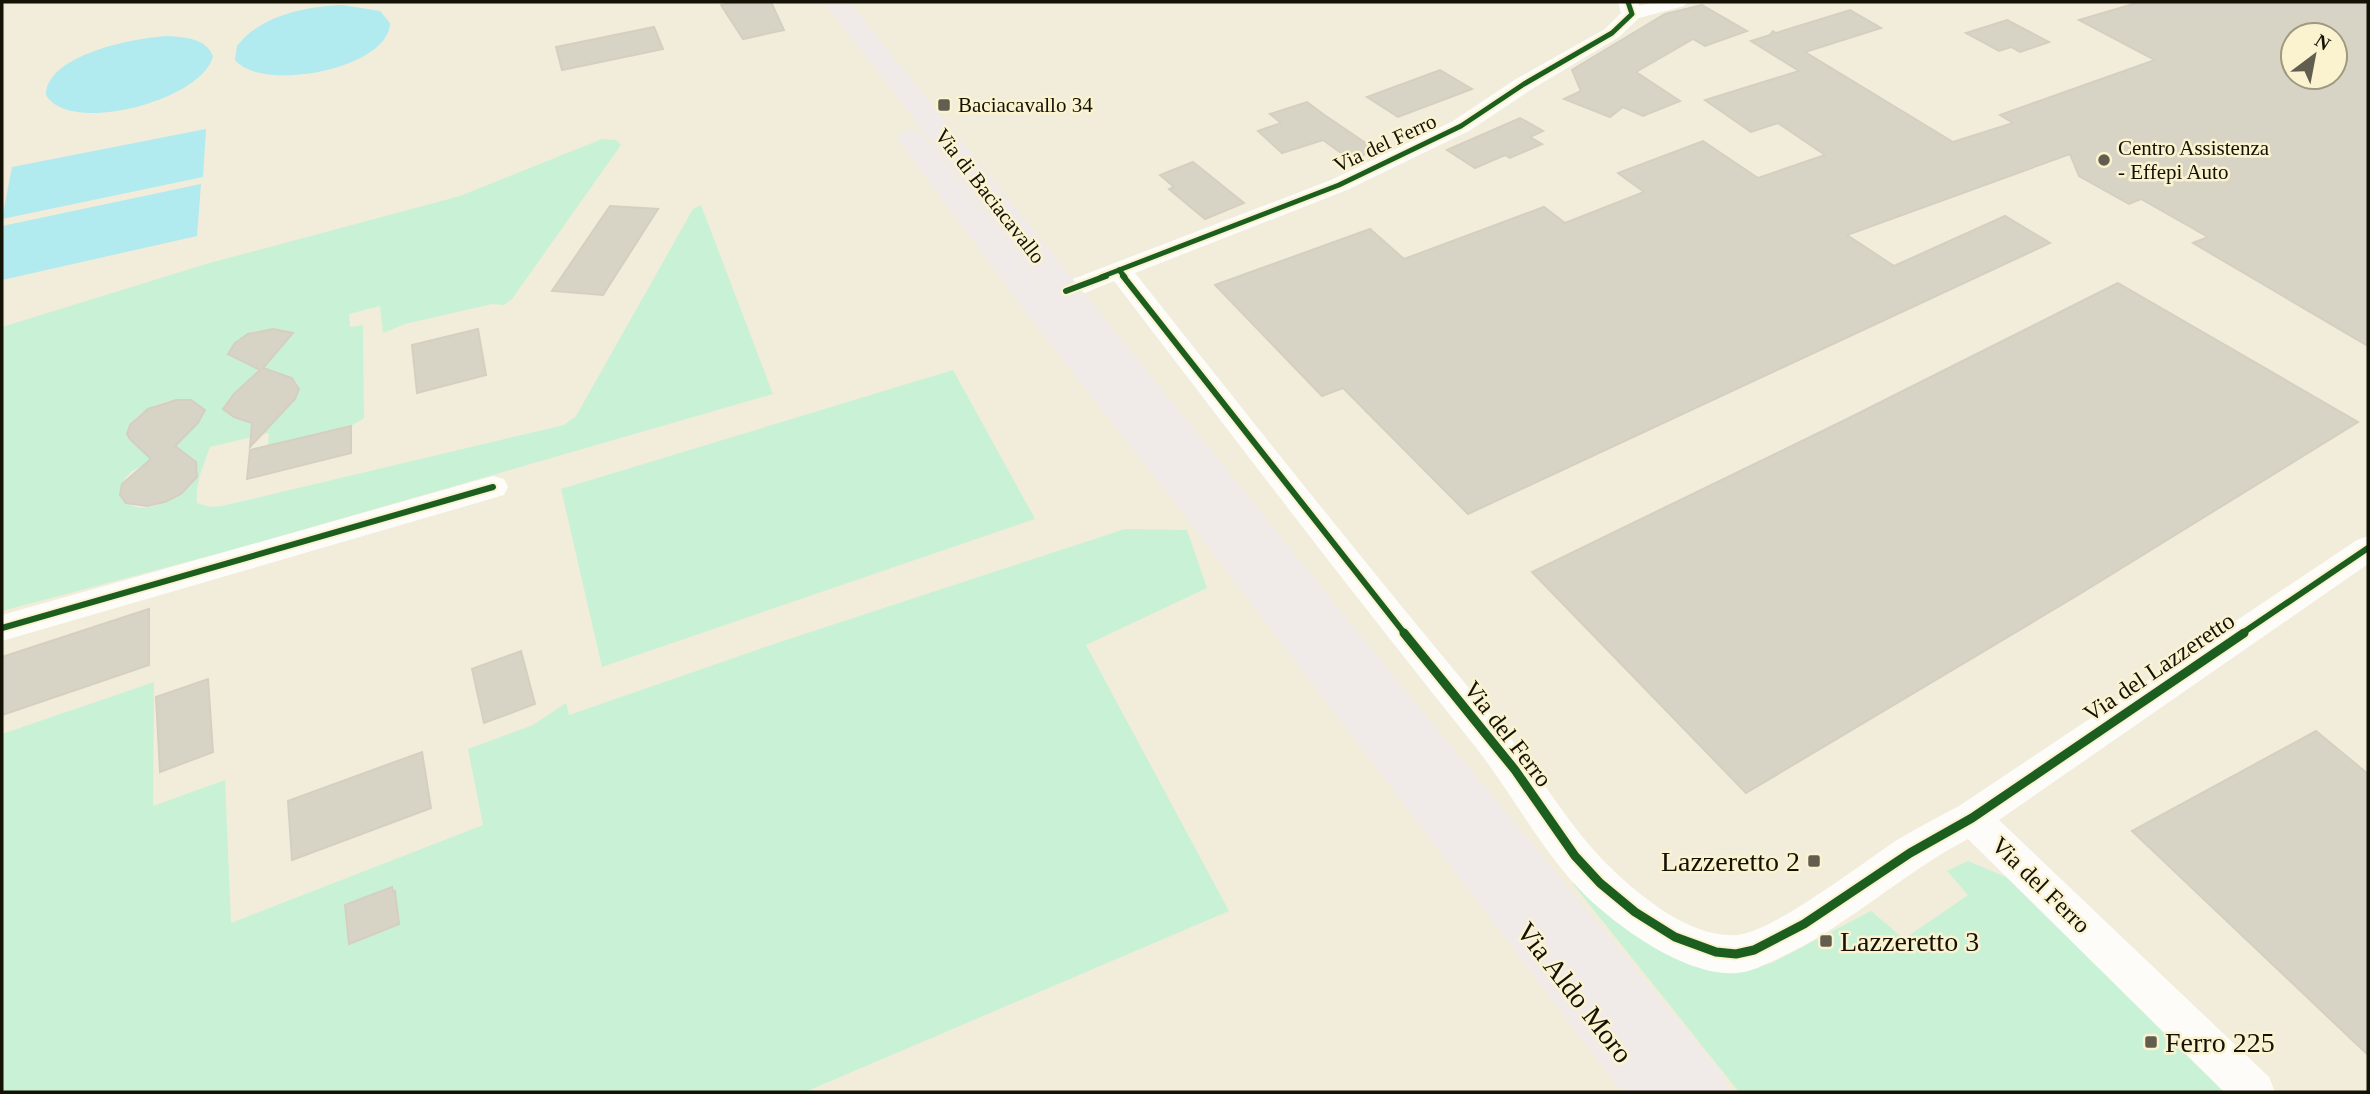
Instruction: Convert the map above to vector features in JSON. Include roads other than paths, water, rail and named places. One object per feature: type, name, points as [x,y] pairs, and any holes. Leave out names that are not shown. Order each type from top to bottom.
[{"type":"main road","name":"Via di Baciacavallo","points":[[809,2],[1047,292]]},
{"type":"main road","name":"Via di Baciacavallo","points":[[836,2],[1047,292]]},
{"type":"main road","name":"Via Aldo Moro","points":[[1047,292],[1196,503],[1654,1092]]},
{"type":"main road","name":"Via Aldo Moro","points":[[1047,292],[1703,1092]]},
{"type":"street","points":[[1630,8],[1677,2]]},
{"type":"street","name":"Via del Ferro","points":[[1047,292],[1119,270],[1339,185],[1461,126],[1524,84],[1612,33],[1630,8]]},
{"type":"street","name":"Via del Ferro","points":[[1119,270],[1377,603],[1523,779],[1552,825],[1586,869],[1618,898],[1689,945],[1715,954],[1741,954],[1779,939],[1928,841],[1972,818],[2254,1092]]},
{"type":"street","points":[[2,628],[493,487]]},
{"type":"street","name":"Via del Lazzeretto","points":[[1972,818],[2368,548]]},
{"type":"water","points":[[342,5],[380,11],[390,23],[384,39],[369,53],[348,64],[296,75],[270,75],[249,70],[235,60],[237,46],[247,35],[271,20],[313,8]]},
{"type":"water","points":[[167,36],[200,42],[213,56],[204,72],[186,86],[162,98],[107,112],[81,112],[60,107],[46,95],[50,81],[76,59],[115,45]]},
{"type":"water","points":[[206,129],[203,177],[2,219],[12,167]]},
{"type":"water","points":[[201,184],[197,236],[2,280],[2,226]]},
{"type":"place","name":"Baciacavallo 34","points":[[944,105]]},
{"type":"place","name":"Centro Assistenza - Effepi Auto","points":[[2104,160]]},
{"type":"place","name":"Lazzeretto 2","points":[[1814,861]]},
{"type":"place","name":"Lazzeretto 3","points":[[1826,941]]},
{"type":"place","name":"Ferro 225","points":[[2151,1042]]}]
